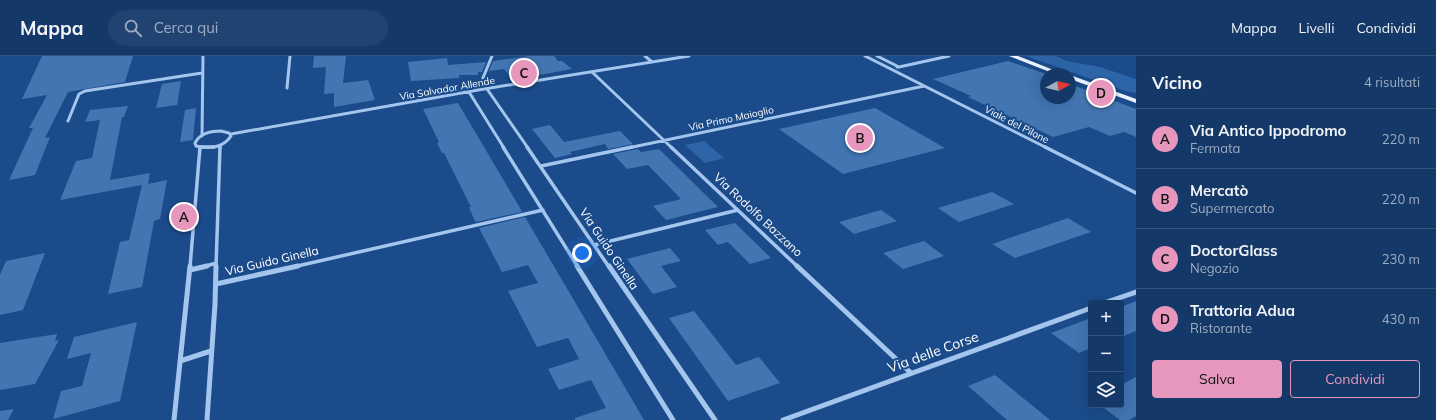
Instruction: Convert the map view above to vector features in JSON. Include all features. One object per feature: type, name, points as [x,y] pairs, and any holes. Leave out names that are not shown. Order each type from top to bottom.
[{"type":"main road","points":[[1012,56],[1045,68]]},
{"type":"main road","points":[[1076,79],[1136,100]]},
{"type":"street","points":[[203,56],[202,136],[195,141],[196,146],[209,147],[220,145],[231,138],[231,134]]},
{"type":"street","points":[[287,88],[290,56]]},
{"type":"street","points":[[478,90],[492,56]]},
{"type":"street","points":[[645,56],[652,62]]},
{"type":"street","name":"Via Salvador Allende","points":[[202,136],[221,131],[231,134],[478,90],[689,56]]},
{"type":"street","name":"Viale del Pilone","points":[[865,56],[1136,193]]},
{"type":"street","points":[[877,56],[899,67]]},
{"type":"street","points":[[890,69],[949,56]]},
{"type":"street","name":"Via Rodolfo Bazzano","points":[[592,72],[911,372]]},
{"type":"street","points":[[68,121],[79,94],[85,91],[202,73]]},
{"type":"street","name":"Via Primo Maioglio","points":[[541,166],[924,86]]},
{"type":"street","name":"Via Guido Ginella","points":[[487,89],[715,420]]},
{"type":"street","points":[[469,92],[673,420]]},
{"type":"street","points":[[207,420],[216,284],[217,200],[220,145]]},
{"type":"street","points":[[174,420],[190,270],[200,147]]},
{"type":"street","name":"Via Guido Ginella","points":[[216,284],[542,210]]},
{"type":"street","points":[[594,245],[738,210]]},
{"type":"street","points":[[190,270],[216,263]]},
{"type":"street","points":[[1113,300],[1136,292]]},
{"type":"street","name":"Via delle Corse","points":[[784,420],[911,372],[1088,309]]},
{"type":"street","points":[[180,361],[211,351]]},
{"type":"shaded area","points":[[1026,56],[1056,56],[1067,61],[1100,67],[1136,79],[1136,93],[1125,91],[1076,74],[1076,68],[1060,68]]},
{"type":"shaded area","points":[[704,141],[724,158],[705,163],[685,145]]},
{"type":"building","points":[[42,56],[133,56],[125,82],[68,92],[45,138],[50,137],[35,175],[9,180],[33,128],[29,128],[47,95],[22,99]]},
{"type":"building","points":[[314,56],[346,56],[343,83],[368,80],[375,100],[334,107],[334,93],[324,94],[326,67],[313,68]]},
{"type":"building","points":[[529,56],[554,56],[558,61],[562,61],[572,69],[513,80],[504,69],[489,71],[493,61]]},
{"type":"building","points":[[447,58],[448,65],[486,62],[482,72],[478,72],[478,75],[459,75],[459,78],[411,81],[408,62]]},
{"type":"building","points":[[1008,61],[1040,72],[1040,104],[1076,104],[1076,86],[1136,109],[1136,137],[1124,132],[1110,136],[1089,127],[1053,137],[968,97],[971,96],[933,79]]},
{"type":"building","points":[[181,81],[177,105],[156,108],[162,84]]},
{"type":"building","points":[[458,103],[522,212],[476,222],[474,219],[469,207],[471,207],[444,153],[442,153],[437,143],[439,142],[423,109]]},
{"type":"building","points":[[128,106],[124,117],[122,117],[110,180],[150,173],[148,184],[167,180],[160,219],[154,221],[142,287],[108,294],[120,242],[129,240],[142,185],[60,200],[76,161],[92,158],[100,120],[85,122],[90,110]]},
{"type":"building","points":[[196,108],[193,140],[180,142],[185,110]]},
{"type":"building","points":[[875,108],[945,148],[843,174],[779,129]]},
{"type":"building","points":[[550,125],[564,142],[620,131],[633,144],[608,149],[605,144],[570,152],[572,154],[555,158],[532,129]]},
{"type":"building","points":[[638,149],[641,152],[659,149],[718,207],[666,220],[653,206],[681,199],[648,165],[627,169],[613,154]]},
{"type":"building","points":[[992,192],[1014,204],[959,222],[938,208]]},
{"type":"building","points":[[881,210],[897,221],[854,234],[839,222]]},
{"type":"building","points":[[525,217],[644,420],[575,420],[575,418],[606,408],[591,380],[559,390],[548,369],[579,359],[568,338],[537,347],[508,291],[538,283],[528,265],[502,272],[479,228]]},
{"type":"building","points":[[1068,218],[1091,232],[1015,258],[992,244]]},
{"type":"building","points":[[735,223],[771,258],[750,264],[728,242],[718,245],[705,230]]},
{"type":"building","points":[[924,241],[944,256],[903,269],[883,253]]},
{"type":"building","points":[[670,248],[681,261],[661,266],[677,287],[653,294],[627,259]]},
{"type":"building","points":[[45,253],[23,310],[0,315],[0,275],[6,261]]},
{"type":"building","points":[[1136,301],[1136,331],[1124,336],[1124,306]]},
{"type":"building","points":[[694,311],[736,365],[759,357],[780,383],[728,401],[669,318]]},
{"type":"building","points":[[1088,319],[1088,349],[1079,353],[1051,333]]},
{"type":"building","points":[[137,322],[120,401],[53,419],[61,391],[82,386],[91,353],[67,359],[74,337]]},
{"type":"building","points":[[57,334],[55,341],[59,340],[35,384],[0,390],[0,343]]},
{"type":"building","points":[[995,375],[1050,420],[1007,420],[968,386]]},
{"type":"building","points":[[1136,377],[1136,416],[1129,420],[1120,420],[1104,408],[1124,408],[1124,383]]},
{"type":"building","points":[[14,409],[8,420],[0,420],[0,411]]},
{"type":"place","name":"DoctorGlass","points":[[524,73]]},
{"type":"place","name":"Trattoria Adua","points":[[1101,93]]},
{"type":"place","name":"Mercatò","points":[[860,138]]},
{"type":"place","name":"Via Antico Ippodromo","points":[[184,217]]}]
